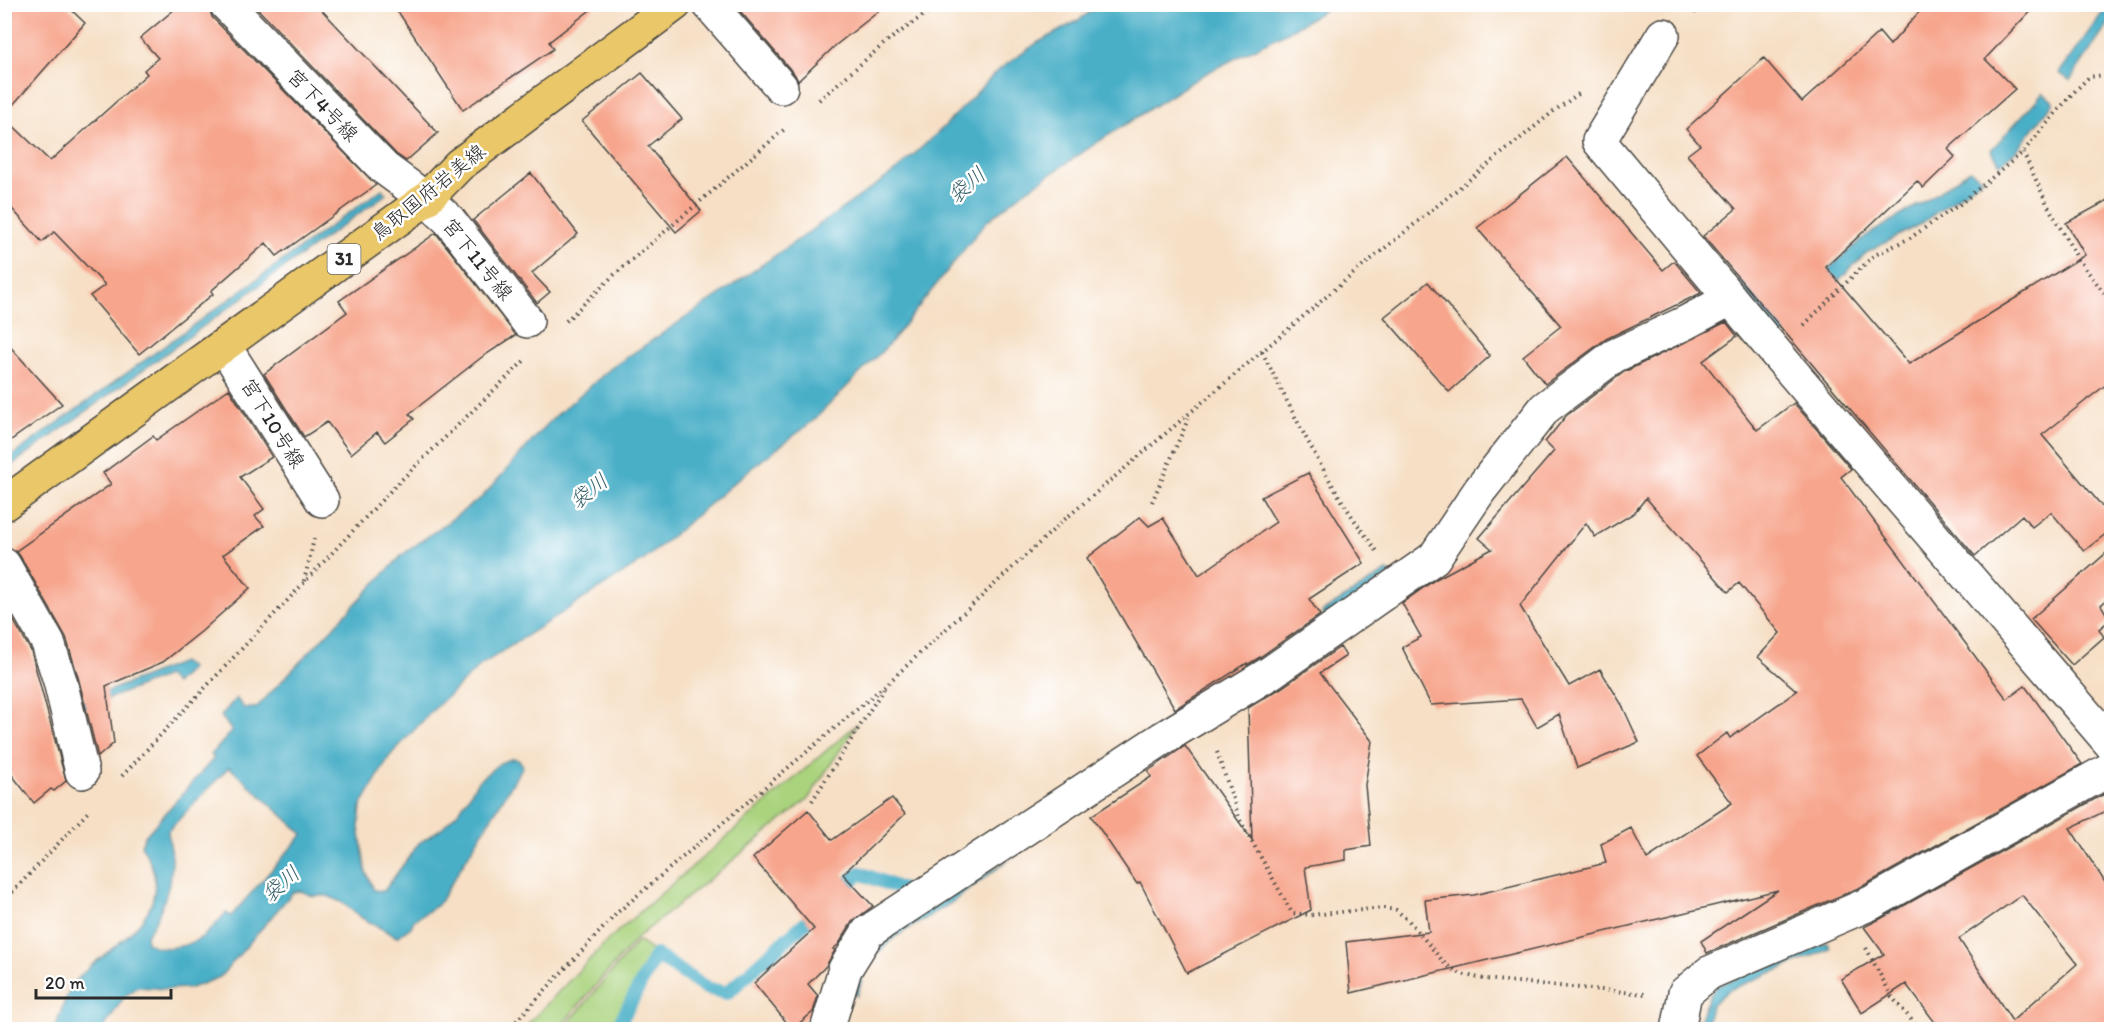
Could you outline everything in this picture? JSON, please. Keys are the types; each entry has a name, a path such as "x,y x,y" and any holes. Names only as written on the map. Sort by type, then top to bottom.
{"main road":[{"name":"鳥取国府岩美線","path":"4,504 426,199 459,165 675,4"}],"street":[{"name":"宮下4号線","path":"226,4 384,168 426,199"},
{"path":"709,4 781,87"},
{"path":"1663,35 1599,141 1730,299 2112,745"},
{"name":"宮下11号線","path":"426,199 449,220 543,324"},
{"path":"827,1029 845,969 868,932 1153,744 1270,673 1434,558 1480,489 1545,408 1614,356 1730,299"},
{"name":"宮下10号線","path":"224,346 322,500"},
{"path":"4,564 48,643 60,681 82,772"},
{"path":"1678,1029 1685,993 1709,973 1871,903 2112,768"}],"path":[{"path":"813,105 885,43 939,4"},
{"path":"1776,353 1873,256 1910,238 1960,204 2023,152 2089,77 2112,74"},
{"path":"508,1029 618,912 889,682 1065,520 1353,274 1554,111 1581,92"},
{"path":"543,324 614,274 786,128"},
{"path":"2023,152 2049,208 2078,259 2112,303"},
{"path":"1262,352 1339,495 1361,531 1401,581"},
{"path":"121,777 397,484 525,360"},
{"path":"1152,502 1191,413"},
{"path":"812,801 889,682"},
{"path":"1203,714 1240,820 1292,913 1311,915 1383,908 1396,910 1409,921 1446,965 1461,974 1484,979 1685,997"},
{"path":"4,901 90,811"},
{"path":"1846,913 1892,997 1920,1029"}],"green space":[{"path":"857,724 808,799 637,938 558,1029 523,1029 610,938"},
{"path":"638,941 654,952 610,1029 563,1029"}],"water":[{"name":"袋川","path":"1100,5 1333,5 1289,31 1201,76 1024,192 986,222 889,344 813,421 749,470 644,560 481,665 431,712 389,757 361,806 359,827 366,872 374,890 384,891 419,843 442,828 460,810 478,781 500,763 514,758 523,766 438,905 414,920 411,927 397,937 328,896 313,896 301,891 293,892 220,977 191,988 138,987 124,997 103,1029 55,1029 64,1001 72,986 83,973 139,924 148,910 154,894 154,875 141,845 145,836 214,758 211,755 232,731 221,716 236,698 244,708 256,708 402,555 482,497 551,420 611,368 897,170 945,126 997,71 1037,43 1077,21","holes":["229,767 303,834 231,916 226,913 202,937 190,943 167,948 147,942 146,935 160,911 171,873 172,860 168,831"]},
{"path":"2106,5 2111,5 2110,22 2070,80 2059,73"},
{"path":"2043,93 2054,102 2017,150 2000,164 1991,150"},
{"path":"1970,170 1982,179 1922,223 1866,253 1780,339 1735,287 1745,276 1777,314 1866,236 1930,198"},
{"path":"382,189 386,194 5,470 5,461"},
{"path":"1387,571 1391,574 1326,619 1322,612"},
{"path":"182,662 191,668 175,684 167,676 81,709 78,703"},
{"path":"1014,856 951,903 895,937 881,950 864,974 857,996 851,992 874,948 893,930"},
{"path":"1976,864 1982,869 1880,926 1876,917"},
{"path":"1828,942 1830,949 1729,990 1711,1005 1706,1029 1698,1030 1704,1006 1716,986"}],"building":[{"path":"4,4 65,4 85,23 4,115"},
{"path":"181,4 208,4 212,17 376,185 277,256 266,243 211,291 213,294 139,354 90,296 105,285 54,232 42,242 4,200 4,117 50,161 147,74 144,70 158,58 140,38"},
{"path":"253,4 316,4 438,133 406,161 396,154"},
{"path":"393,4 598,4 549,42 553,49 463,110"},
{"path":"734,4 888,4 836,45 798,81"},
{"path":"1926,4 2037,4 1985,59 2015,89 1948,149 1955,157 1923,188 1917,181 1826,267 1909,364 2085,255 2066,223 2112,198 2112,380 2042,435 2112,518 2112,529 2084,551 2051,512 2032,527 2022,515 1975,556 1703,236 1736,209 1687,155 1700,145 1686,129 1764,58 1802,102 1879,32 1890,45"},
{"path":"642,73 682,119 648,146 701,211 676,232 582,121"},
{"path":"1567,157 1663,270 1674,261 1701,293 1606,339 1545,384 1523,356 1561,326 1477,228"},
{"path":"531,173 578,234 532,273 550,292 537,303 473,220"},
{"path":"436,233 516,335 482,357 409,414 414,419 385,442 377,432 351,454 327,422 304,437 264,374 347,312 339,301"},
{"path":"1428,282 1490,356 1449,392 1384,317"},
{"path":"1726,322 1737,336 1703,361 1757,430 1794,403 1851,469 1841,477 2007,699 2025,686 2082,764 1863,886 1707,953 1701,941 1778,890 1351,993 1346,942 1429,932 1425,900 1474,895 1606,863 1601,844 1631,828 1647,859 1732,803 1697,756 1727,733 1730,738 1797,691 1758,657 1780,633 1739,583 1728,592 1646,498 1634,513 1595,537 1586,523 1520,606 1569,686 1600,669 1622,705 1639,742 1577,768 1559,714 1537,727 1521,699 1431,705 1402,647 1421,637 1402,603 1436,579 1492,549 1479,538 1554,451 1545,442 1566,416 1624,372"},
{"path":"4,340 62,404 4,445"},
{"path":"229,389 272,457 240,477 264,509 255,516 264,526 223,555 250,588 163,662 106,686 114,743 98,757 66,637 16,551 111,484 103,473 153,436 156,440"},
{"path":"1308,473 1364,563 1309,599 1320,615 1260,657 1175,709 1087,558 1140,517 1149,526 1163,518 1199,575 1276,522 1261,497"},
{"path":"2112,548 2112,595 2101,605 2110,620 2099,629 2104,637 2072,665 2031,619"},
{"path":"4,604 31,651 66,781 54,791 51,789 34,803 4,765"},
{"path":"1340,647 1346,656 1320,673 1372,741 1365,785 1371,846 1346,850 1346,860 1305,867 1311,910 1187,973 1140,882 1137,884 1091,816 1151,777 1148,771 1185,746 1252,840 1248,708"},
{"path":"2104,794 2112,808 2070,828 2112,893 2112,1029 1940,1029 1906,984 1862,1013 1841,979 1884,954 1864,927","holes":["2022,895 2077,964 2012,1021 1959,939"]},
{"path":"892,798 905,814 843,874 873,906 852,922 839,944 833,949 835,950 826,966 808,984 818,996 813,1012 792,1029 754,983 814,929 753,858 808,810 832,840"}],"waterway":[{"path":"838,893 860,873 906,891"},
{"path":"616,1030 656,955 706,988 727,993 819,910"}]}
